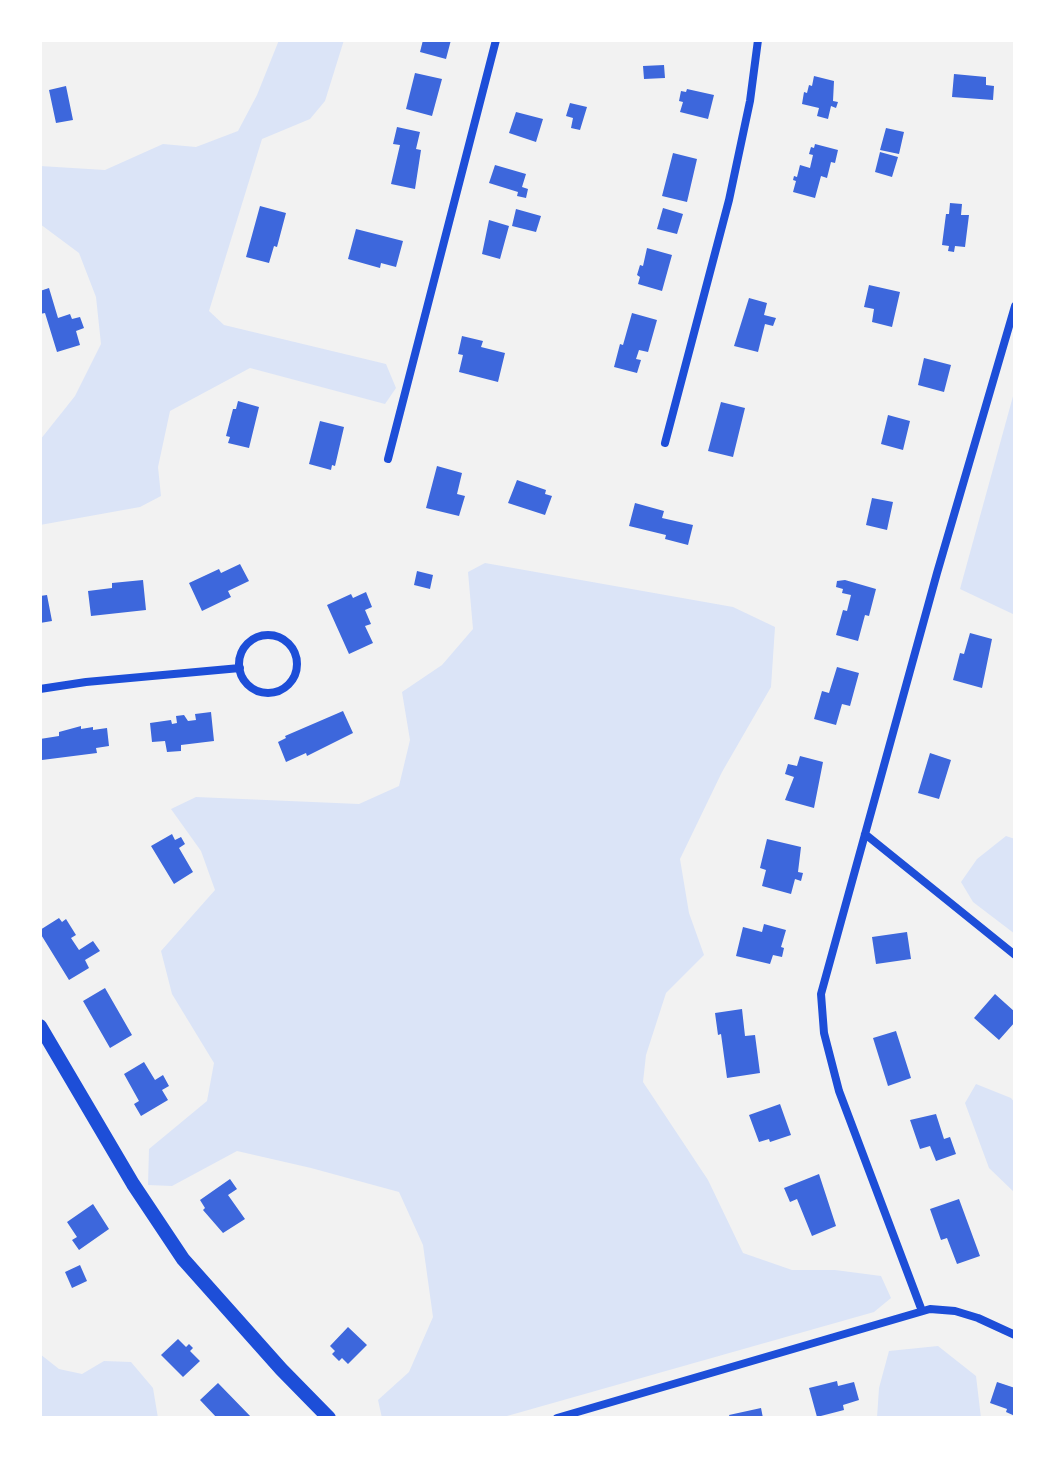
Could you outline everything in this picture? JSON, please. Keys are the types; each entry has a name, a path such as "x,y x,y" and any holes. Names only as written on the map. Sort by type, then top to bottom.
{"street":[{"path":"388,459 496,40"},
{"path":"665,443 729,200 750,101 758,40"},
{"path":"922,1311 839,1091 821,1021 821,994 937,573 1015,306"},
{"path":"263,635 282,638 291,646 296,658 296,670 291,681 282,689 270,692 258,691 248,684 240,668 241,655 247,644 263,635"},
{"path":"40,689 240,668"},
{"path":"865,834 1015,955"},
{"path":"40,1026 133,1184 183,1259 329,1418"},
{"path":"557,1418 922,1311 955,1311 1015,1335"}],"shaded area":[{"path":"279,40 344,40 325,101 310,119 262,139 209,311 224,325 386,364 396,388 385,404 250,368 170,411 158,467 161,496 140,507 40,525 40,440 75,396 101,344 96,297 79,253 40,224 40,166 105,170 163,144 196,147 238,131 257,95"},
{"path":"1015,389 1015,615 960,589"},
{"path":"485,563 733,607 775,627 771,687 722,772 680,859 689,913 704,955 666,993 646,1055 643,1082 708,1180 743,1253 792,1270 835,1270 881,1276 891,1298 874,1312 500,1418 382,1418 378,1400 409,1372 433,1317 423,1245 399,1192 237,1151 172,1186 148,1185 149,1149 207,1101 214,1063 172,994 161,951 215,890 201,851 171,809 196,797 359,804 399,786 410,740 402,692 442,665 473,629 468,572"},
{"path":"1006,836 1015,839 1015,934 973,902 961,882 977,859"},
{"path":"976,1084 1011,1098 1015,1103 1015,1193 989,1168 965,1103"},
{"path":"938,1346 976,1376 981,1418 877,1418 879,1388 889,1351"},
{"path":"40,1354 59,1369 82,1374 104,1361 131,1362 153,1388 158,1418 40,1418"}],"building":[{"path":"423,40 451,40 446,59 420,52"},
{"path":"664,65 665,78 644,79 643,66"},
{"path":"415,73 442,79 432,116 406,109"},
{"path":"954,74 986,77 986,85 994,86 993,100 952,97"},
{"path":"814,76 834,81 833,101 838,102 836,108 831,106 828,119 817,116 819,108 802,104 804,92 807,93 809,85 812,86"},
{"path":"66,86 73,120 56,123 49,90"},
{"path":"687,89 714,95 708,119 680,112 683,102 679,101 681,91 686,92"},
{"path":"570,103 587,107 580,130 571,128 573,118 566,116"},
{"path":"516,112 543,119 536,142 509,133"},
{"path":"397,127 420,132 416,149 421,150 415,189 391,184 400,145 393,144"},
{"path":"886,128 904,132 899,154 880,150"},
{"path":"815,144 838,150 827,178 821,176 815,198 793,192 796,181 793,180 800,165 810,168 813,155 809,154"},
{"path":"880,152 898,157 892,177 875,172"},
{"path":"673,153 697,159 687,202 662,196"},
{"path":"495,165 526,174 522,187 528,189 526,198 517,196 518,192 489,183"},
{"path":"950,203 962,204 961,215 969,215 965,247 955,246 954,252 948,251 949,246 942,245"},
{"path":"260,206 286,213 277,247 274,246 269,263 246,257"},
{"path":"663,208 683,214 677,234 657,229"},
{"path":"516,209 541,216 536,232 512,226"},
{"path":"489,220 509,226 500,259 482,254"},
{"path":"356,229 403,241 396,267 381,263 380,268 348,259"},
{"path":"647,248 672,255 662,291 638,284 640,277 637,275 640,265 643,266"},
{"path":"869,285 900,292 892,327 872,322 874,309 864,307"},
{"path":"49,288 58,318 70,314 72,319 80,317 84,328 76,331 80,345 57,352 45,313 40,314 40,291"},
{"path":"749,298 767,303 764,315 776,318 773,326 765,324 758,352 734,346"},
{"path":"632,313 657,320 648,352 639,350 636,359 641,360 637,373 614,367"},
{"path":"462,336 483,341 481,347 505,353 498,382 459,372 463,355 458,354"},
{"path":"924,358 951,365 944,392 918,385"},
{"path":"238,401 259,407 249,448 228,443 230,437 226,436"},
{"path":"721,402 745,408 733,457 708,451"},
{"path":"888,415 910,421 903,450 881,444"},
{"path":"320,421 344,427 335,466 332,465 331,470 309,464"},
{"path":"437,466 462,473 457,494 465,496 459,516 426,508"},
{"path":"517,480 546,490 545,494 552,496 545,515 508,503"},
{"path":"872,498 893,502 887,530 866,525"},
{"path":"635,503 664,511 662,518 693,525 688,545 665,539 666,535 629,526"},
{"path":"240,564 249,581 228,591 231,597 202,611 189,583 219,569 221,573"},
{"path":"417,571 433,575 430,589 414,585"},
{"path":"143,580 146,610 91,616 88,591 112,588 112,583"},
{"path":"845,580 876,589 858,641 836,635 851,595 842,593 843,589 836,587 837,581"},
{"path":"366,592 372,607 365,610 371,624 365,626 373,643 349,654 327,605 351,594 353,598"},
{"path":"47,595 52,621 40,623 40,596"},
{"path":"970,633 992,639 982,688 953,680 960,653 964,654"},
{"path":"837,667 859,673 850,706 842,704 836,725 814,719 822,691 829,693"},
{"path":"343,711 353,733 307,756 306,753 286,762 278,742 285,736"},
{"path":"211,712 214,741 181,745 181,751 167,752 165,741 152,742 150,723 171,720 172,724 177,723 176,716 184,715 188,721 196,720 195,714"},
{"path":"81,726 81,729 93,727 93,730 107,728 109,746 96,748 97,753 42,760 40,739 59,736 59,732"},
{"path":"930,753 951,760 939,799 918,793"},
{"path":"800,756 823,762 814,808 785,800 794,777 785,774 788,764 797,766"},
{"path":"172,834 175,840 181,837 185,844 179,848 193,872 174,884 151,846"},
{"path":"767,839 801,847 798,872 803,873 801,881 795,879 791,894 762,886 766,870 760,868"},
{"path":"59,918 62,922 66,919 76,935 71,938 79,950 93,941 100,951 85,960 89,968 69,980 40,933"},
{"path":"764,924 786,930 781,947 784,948 782,957 773,955 770,964 736,956 743,927 762,932"},
{"path":"907,932 911,959 876,964 872,937"},
{"path":"105,988 132,1035 110,1048 83,1001"},
{"path":"995,994 1015,1012 1015,1022 999,1040 974,1018"},
{"path":"742,1009 745,1036 755,1035 760,1073 727,1078 715,1013"},
{"path":"896,1031 911,1078 888,1086 873,1038"},
{"path":"144,1062 155,1080 163,1075 169,1086 162,1090 168,1100 141,1116 134,1104 139,1101 124,1074"},
{"path":"780,1104 791,1135 759,1142 749,1115"},
{"path":"936,1114 944,1139 950,1137 956,1154 936,1161 930,1146 920,1149 910,1120"},
{"path":"819,1174 836,1226 812,1236 797,1199 790,1202 784,1188"},
{"path":"230,1179 237,1189 228,1195 245,1219 223,1233 203,1210 205,1208 200,1200"},
{"path":"959,1199 980,1256 957,1264 947,1238 941,1240 930,1209"},
{"path":"93,1204 109,1229 79,1250 72,1240 77,1237 67,1222"},
{"path":"80,1265 87,1281 72,1288 65,1272"},
{"path":"348,1327 367,1345 348,1364 332,1354 335,1351 330,1346"},
{"path":"178,1339 186,1347 189,1344 193,1348 190,1351 200,1361 183,1377 161,1355"},
{"path":"837,1381 838,1386 854,1382 859,1400 843,1405 844,1410 817,1417 809,1388"},
{"path":"997,1382 1015,1388 1015,1416 1006,1412 1007,1409 990,1403"},
{"path":"218,1383 252,1418 217,1418 200,1400"},
{"path":"761,1408 763,1418 730,1418 729,1415"}]}
